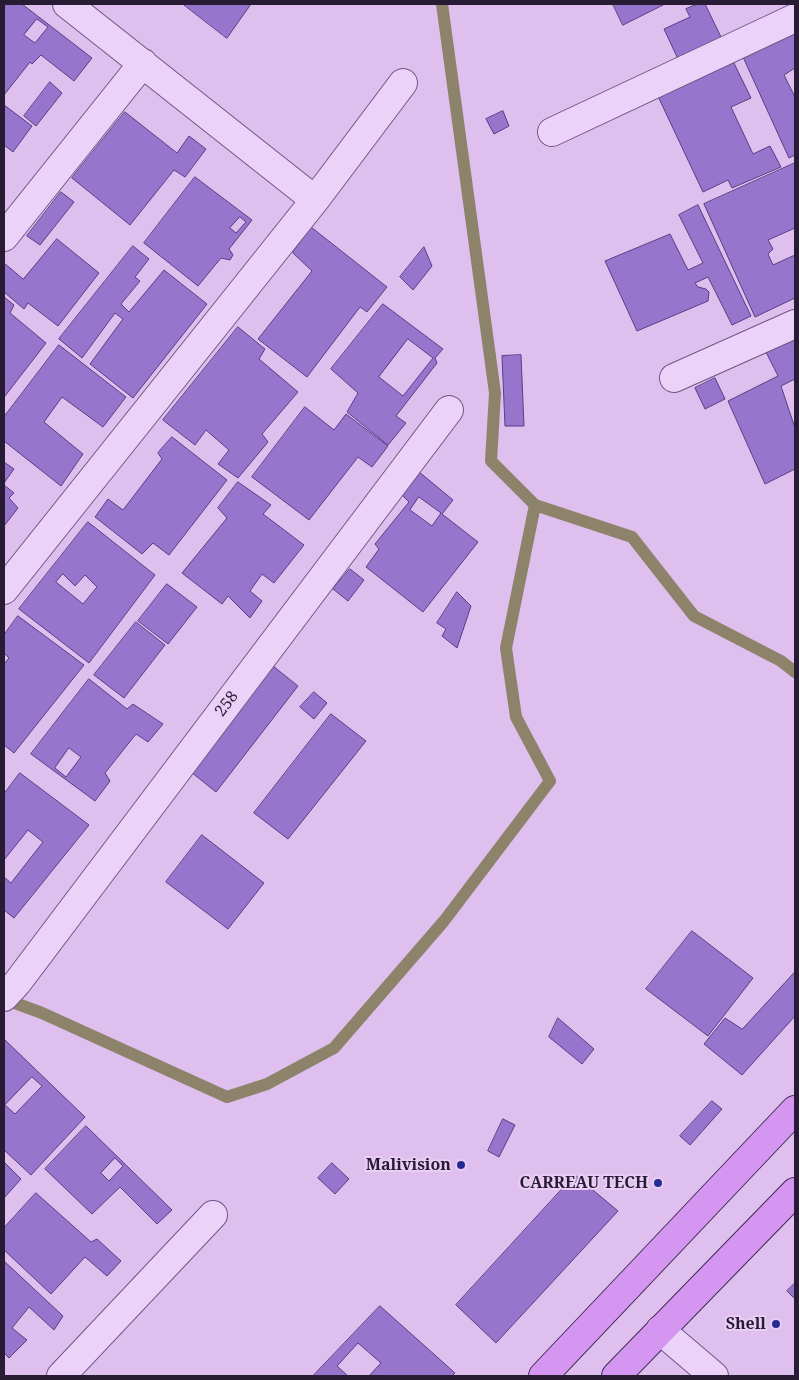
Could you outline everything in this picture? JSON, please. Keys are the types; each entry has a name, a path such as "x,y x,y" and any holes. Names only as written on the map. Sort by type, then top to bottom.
{"main road":[{"path":"543,1376 795,1110"},
{"path":"616,1376 795,1192"}],"street":[{"path":"67,4 315,200"},
{"path":"552,132 795,18"},
{"path":"4,238 142,63"},
{"path":"4,590 315,200 403,83"},
{"path":"674,378 795,324"},
{"name":"258","path":"4,997 17,983 449,410"},
{"path":"61,1376 213,1215"},
{"path":"660,1330 714,1376"}],"building":[{"path":"4,4 22,4 92,58 74,81 41,55 32,64 30,62 4,95","holes":["37,19 48,27 35,43 24,35"]},
{"path":"183,4 251,4 227,38"},
{"path":"613,4 665,4 623,25"},
{"path":"698,4 705,4 721,37 678,59 664,29 690,17 686,9"},
{"path":"795,34 795,68 784,75 795,97 795,155 789,158 743,57"},
{"path":"731,57 751,98 731,107 753,154 770,146 781,167 732,188 728,180 703,192 655,90"},
{"path":"50,82 62,93 36,126 24,116"},
{"path":"4,105 32,126 13,152 4,145"},
{"path":"503,111 509,126 494,134 486,119"},
{"path":"125,112 177,153 189,136 206,149 185,177 174,170 130,225 72,178"},
{"path":"795,163 795,228 768,240 773,249 768,254 773,265 795,255 795,298 755,317 704,204"},
{"path":"195,177 252,220 229,249 233,255 230,260 221,258 198,286 144,243","holes":["240,217 246,222 236,233 230,228"]},
{"path":"61,192 74,202 40,245 27,236"},
{"path":"698,205 751,316 732,325 708,277 695,283 698,287 709,292 708,301 637,331 605,261 670,234 688,270 703,263 679,215"},
{"path":"311,227 387,287 367,312 360,307 307,377 258,339 312,271 293,253"},
{"path":"57,239 99,273 58,326 28,303 24,309 4,292 4,263 23,279"},
{"path":"133,246 149,259 135,277 140,281 121,304 129,312 164,270 207,304 133,398 90,364 123,319 115,313 82,358 59,339"},
{"path":"424,247 432,266 413,290 400,277"},
{"path":"4,297 14,305 10,313 46,343 5,396 4,395"},
{"path":"383,304 443,349 435,358 437,363 396,416 406,423 388,445 347,412 358,393 331,369","holes":["408,339 433,358 403,396 379,377"]},
{"path":"238,327 265,349 259,359 298,392 262,434 268,442 238,478 218,464 229,450 206,430 195,445 163,420"},
{"path":"795,332 795,379 781,386 795,428 795,469 765,484 728,401 778,376 764,348"},
{"path":"59,345 126,397 103,427 62,397 44,422 83,454 61,486 4,441 4,417"},
{"path":"521,355 524,426 505,426 502,356"},
{"path":"715,378 725,399 705,409 695,388"},
{"path":"305,407 334,430 346,414 388,446 372,467 358,457 309,520 252,477"},
{"path":"172,437 227,480 169,555 153,543 142,554 95,517 108,499 123,510 162,459 158,453"},
{"path":"4,462 14,469 4,483"},
{"path":"418,471 453,500 442,514 478,542 423,612 366,567 379,549 375,544 409,502 398,491","holes":["419,497 441,513 432,526 410,510"]},
{"path":"238,482 271,505 263,514 304,545 274,583 262,574 250,591 262,601 250,618 228,596 222,604 182,573 227,518 218,508"},
{"path":"4,485 14,493 9,498 18,508 4,526"},
{"path":"88,522 155,575 89,663 19,609","holes":["63,574 75,586 85,575 97,587 83,604 56,582"]},
{"path":"350,569 364,580 348,601 333,589"},
{"path":"167,584 197,607 168,644 138,621"},
{"path":"457,592 471,606 457,648 442,636 446,629 437,623"},
{"path":"18,616 84,665 14,753 4,745 4,664 9,658 4,653 4,635"},
{"path":"136,622 165,645 124,698 94,675"},
{"path":"273,666 298,686 216,792 191,772"},
{"path":"89,679 127,709 133,704 163,724 148,742 136,734 105,773 110,781 95,801 31,754","holes":["69,748 81,757 66,777 55,768"]},
{"path":"314,692 327,703 314,719 300,707"},
{"path":"331,714 366,741 288,839 254,813"},
{"path":"20,773 89,825 14,918 4,910 4,877 11,883 43,842 28,830 4,860 4,794"},
{"path":"202,835 264,883 228,929 166,882"},
{"path":"692,931 753,978 708,1036 646,989"},
{"path":"795,972 795,1016 742,1075 704,1044 725,1018 742,1029"},
{"path":"558,1018 594,1049 582,1064 549,1037"},
{"path":"4,1039 85,1117 31,1175 4,1150","holes":["32,1077 42,1086 15,1114 5,1105"]},
{"path":"712,1101 722,1109 690,1145 680,1136"},
{"path":"503,1119 515,1125 499,1157 488,1151"},
{"path":"86,1126 172,1210 157,1224 120,1187 92,1214 45,1169","holes":["115,1158 123,1166 109,1181 101,1173"]},
{"path":"4,1162 21,1179 4,1198"},
{"path":"332,1163 349,1179 335,1194 318,1178"},
{"path":"575,1175 618,1211 496,1343 456,1305"},
{"path":"36,1193 91,1242 97,1239 121,1261 107,1276 85,1257 51,1294 4,1250 4,1228"},
{"path":"4,1261 63,1316 54,1330 29,1307 12,1328 27,1340 9,1358 4,1353"},
{"path":"795,1283 795,1299 787,1291"},
{"path":"380,1306 455,1373 452,1376 369,1376 381,1363 358,1343 337,1366 348,1376 313,1376"}],"waterway":[{"path":"442,4 495,393 491,461 535,505 632,537 694,616 781,661 795,672"},
{"path":"4,999 42,1013 227,1097 267,1084 334,1048 444,921 550,781 516,717 506,648 535,505"}],"place":[{"name":"Malivision","path":"461,1165"},
{"name":"CARREAU TECH","path":"658,1183"},
{"name":"Shell","path":"776,1324"}]}
